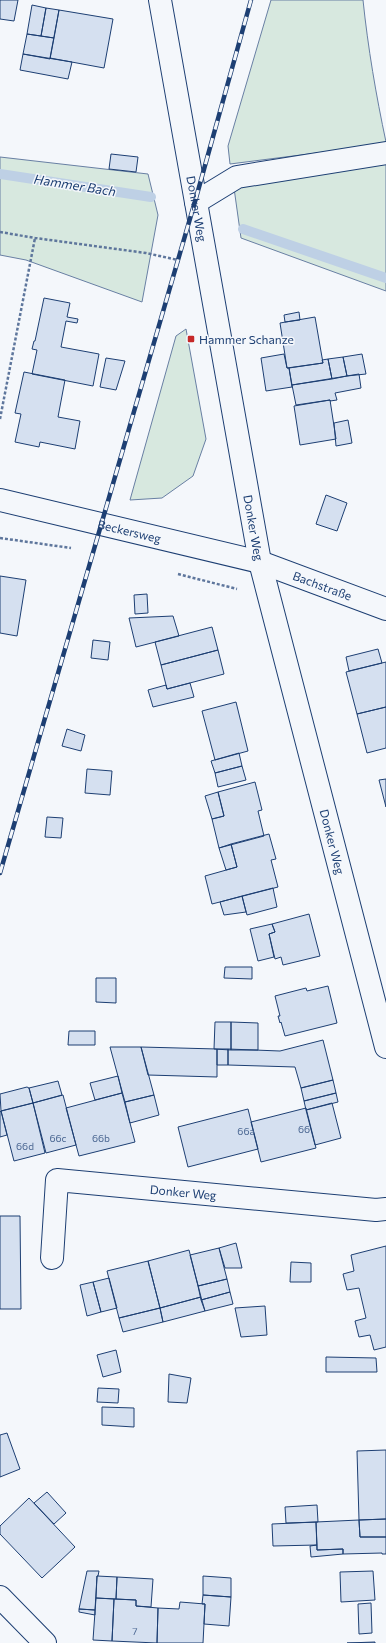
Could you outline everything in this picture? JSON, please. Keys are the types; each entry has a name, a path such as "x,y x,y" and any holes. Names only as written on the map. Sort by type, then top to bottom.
{"street":[{"name":"Donker Weg","path":"160,0 260,562 386,1047"},
{"path":"196,202 237,177 386,153"},
{"name":"Beckersweg","path":"0,500 260,562"},
{"name":"Bachstraße","path":"260,562 386,609"},
{"name":"Donker Weg","path":"52,1258 57,1180 376,1210 386,1209"},
{"path":"0,1597 45,1643"}],"path":[{"path":"0,232 146,253 177,260 206,262"},
{"path":"0,419 35,238"},
{"path":"0,538 77,549"},
{"path":"177,573 269,598"}],"shaded area":[{"path":"271,0 363,0 367,36 386,142 348,149 230,164 228,146"},
{"path":"0,157 148,174 158,215 142,302 26,260 0,255"},
{"path":"386,164 386,291 241,238 234,188"},
{"path":"186,329 206,439 193,476 162,498 130,500 176,336"}],"building":[{"path":"0,0 18,0 14,21 0,19"},
{"path":"32,5 46,8 41,36 27,34"},
{"path":"46,8 59,10 54,38 41,36"},
{"path":"59,10 113,19 104,68 50,58"},
{"path":"27,34 54,38 50,59 23,54"},
{"path":"23,54 72,62 68,79 20,70"},
{"path":"111,154 138,157 136,172 109,169"},
{"path":"44,298 70,303 67,317 78,319 77,323 66,321 61,347 99,354 93,386 32,374 37,350 32,349"},
{"path":"299,312 300,320 285,322 284,315"},
{"path":"315,317 323,363 287,368 280,323"},
{"path":"284,354 287,368 289,368 292,387 266,391 261,358"},
{"path":"362,354 366,374 347,376 343,357"},
{"path":"343,357 347,376 332,379 328,359"},
{"path":"106,358 125,361 116,390 100,387"},
{"path":"328,359 332,379 292,385 289,368 323,363 322,360"},
{"path":"24,372 65,380 58,417 80,421 75,449 40,442 39,447 15,442 21,414 15,413"},
{"path":"359,374 361,388 335,393 337,400 296,405 292,385"},
{"path":"330,400 336,439 300,445 294,406"},
{"path":"348,420 352,443 336,446 334,423"},
{"path":"326,495 347,503 337,531 316,524"},
{"path":"0,576 26,580 17,636 0,633"},
{"path":"147,594 148,613 135,614 134,595"},
{"path":"173,616 179,636 136,647 129,618"},
{"path":"212,627 218,650 161,665 155,642"},
{"path":"93,640 110,642 108,660 91,658"},
{"path":"378,649 382,663 349,671 346,657"},
{"path":"218,650 224,674 167,689 161,665"},
{"path":"386,662 386,707 357,714 346,672"},
{"path":"190,683 194,697 153,707 148,690 166,685 167,689"},
{"path":"236,702 248,751 215,760 202,711"},
{"path":"386,707 386,748 367,753 357,714"},
{"path":"67,729 85,735 81,751 62,746"},
{"path":"239,753 242,766 215,773 211,761"},
{"path":"242,766 246,780 218,787 215,773"},
{"path":"87,769 112,771 110,795 85,793"},
{"path":"386,779 386,807 379,780"},
{"path":"255,782 262,810 258,811 264,836 219,848 212,819 224,816 218,792"},
{"path":"218,792 224,816 212,819 205,796"},
{"path":"47,817 63,818 61,838 45,837"},
{"path":"269,834 276,859 271,860 278,887 212,904 205,876 237,867 231,844"},
{"path":"231,844 237,867 226,870 219,848"},
{"path":"273,888 277,907 247,915 242,896"},
{"path":"242,896 246,912 224,915 220,902"},
{"path":"309,914 320,956 283,965 281,957 275,959 269,934 275,932 272,924"},
{"path":"272,924 275,932 269,934 274,957 258,961 250,929"},
{"path":"225,967 252,967 252,979 224,978"},
{"path":"96,978 116,978 116,1003 96,1002"},
{"path":"328,986 337,1023 285,1036 278,1016 280,1016 275,996 306,988 307,991"},
{"path":"215,1022 231,1022 231,1050 214,1049"},
{"path":"231,1022 258,1023 258,1050 231,1050"},
{"path":"69,1031 95,1031 95,1045 68,1045"},
{"path":"323,1040 333,1080 301,1088 295,1067 228,1065 228,1049 280,1051"},
{"path":"110,1047 141,1047 154,1095 125,1102"},
{"path":"141,1047 217,1049 217,1077 148,1075"},
{"path":"217,1049 228,1049 228,1065 217,1065"},
{"path":"118,1076 122,1093 95,1100 90,1083"},
{"path":"333,1080 336,1093 304,1101 301,1088"},
{"path":"58,1081 62,1095 33,1103 29,1088"},
{"path":"27,1087 29,1088 33,1103 1,1111 0,1094"},
{"path":"122,1093 135,1142 79,1156 66,1108"},
{"path":"336,1093 338,1102 306,1110 304,1101"},
{"path":"63,1095 76,1145 46,1153 33,1103"},
{"path":"154,1095 159,1115 130,1123 125,1102"},
{"path":"33,1103 45,1153 14,1161 1,1111"},
{"path":"332,1103 341,1138 315,1145 306,1110"},
{"path":"306,1108 316,1148 261,1162 251,1122"},
{"path":"248,1109 258,1149 188,1167 178,1127"},
{"path":"1,1111 7,1135 0,1137 0,1112"},
{"path":"0,1216 20,1216 21,1309 0,1309"},
{"path":"236,1243 242,1268 225,1268 219,1248"},
{"path":"386,1246 386,1347 374,1350 370,1335 359,1337 355,1321 366,1318 359,1288 347,1290 343,1274 354,1271 351,1255"},
{"path":"219,1248 227,1279 198,1286 190,1255"},
{"path":"189,1250 201,1297 160,1308 148,1261"},
{"path":"148,1261 160,1308 119,1318 107,1271"},
{"path":"291,1262 311,1263 311,1282 290,1282"},
{"path":"109,1278 117,1308 101,1312 93,1282"},
{"path":"227,1279 230,1292 201,1300 198,1286"},
{"path":"93,1282 101,1312 87,1316 80,1285"},
{"path":"230,1292 233,1304 205,1311 201,1300"},
{"path":"201,1297 205,1311 163,1322 160,1308"},
{"path":"265,1306 267,1335 241,1337 235,1308"},
{"path":"160,1308 163,1322 123,1332 119,1318"},
{"path":"116,1350 121,1372 103,1377 97,1355"},
{"path":"326,1357 376,1358 377,1372 326,1372"},
{"path":"169,1374 191,1378 187,1403 168,1402"},
{"path":"98,1388 119,1389 118,1403 97,1402"},
{"path":"102,1407 134,1408 134,1427 102,1425"},
{"path":"7,1433 20,1469 0,1477 0,1435"},
{"path":"386,1450 386,1519 359,1520 357,1451"},
{"path":"47,1492 66,1513 54,1524 34,1503"},
{"path":"29,1498 75,1547 42,1578 0,1534 0,1526"},
{"path":"317,1505 318,1522 286,1523 285,1507"},
{"path":"386,1519 386,1537 360,1537 359,1520"},
{"path":"359,1520 360,1537 386,1537 386,1554 343,1554 343,1549 317,1550 316,1522"},
{"path":"316,1522 317,1545 273,1546 272,1524"},
{"path":"317,1545 317,1550 343,1549 343,1554 311,1557 310,1546"},
{"path":"87,1571 99,1571 97,1576 95,1610 79,1609"},
{"path":"373,1571 375,1600 341,1602 340,1572"},
{"path":"97,1576 117,1577 116,1599 96,1598"},
{"path":"203,1576 231,1578 231,1597 203,1595"},
{"path":"117,1577 153,1579 151,1607 136,1606 136,1600 116,1599"},
{"path":"203,1595 231,1597 229,1626 204,1624 205,1604 202,1604"},
{"path":"96,1598 114,1599 112,1641 93,1640"},
{"path":"114,1599 136,1600 136,1606 158,1608 157,1643 112,1641"},
{"path":"180,1602 205,1604 203,1643 157,1643 158,1608 179,1609"},
{"path":"371,1603 372,1633 359,1634 358,1604"},
{"path":"79,1609 95,1610 95,1615 79,1612"},
{"path":"375,1642 375,1643 347,1643"}],"waterway":[{"name":"Hammer Bach","path":"0,174 151,197"},
{"name":"Hammer Bach","path":"243,229 386,278"}],"railway":[{"path":"0,873 196,198 251,0"}],"place":[{"name":"Hammer Schanze","path":"191,339"}]}
